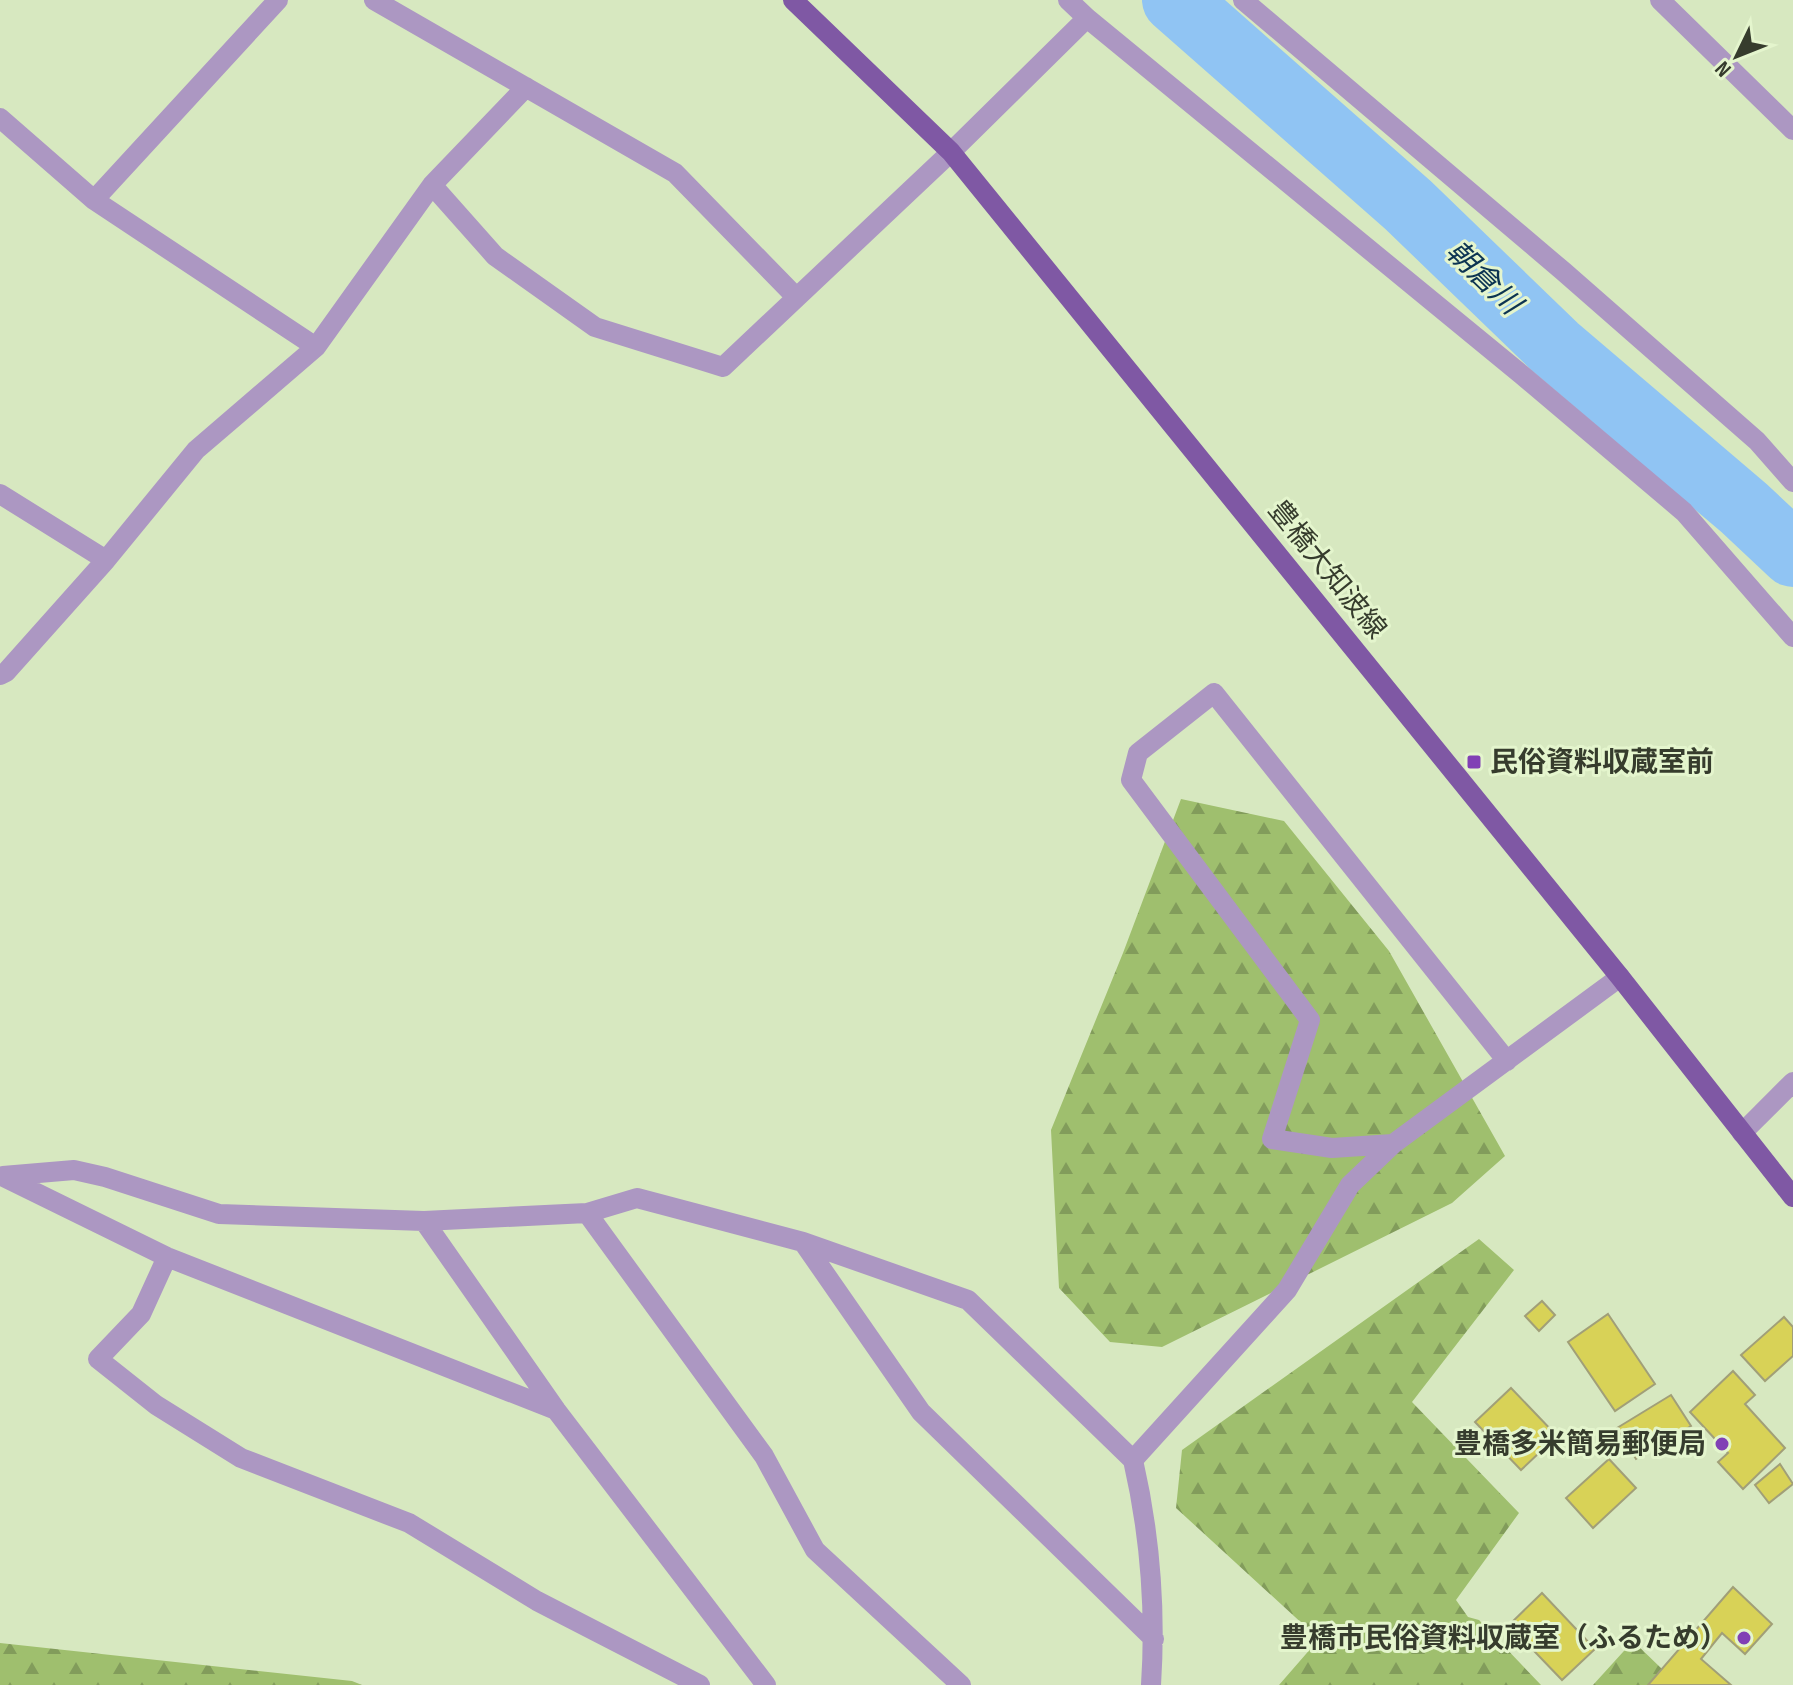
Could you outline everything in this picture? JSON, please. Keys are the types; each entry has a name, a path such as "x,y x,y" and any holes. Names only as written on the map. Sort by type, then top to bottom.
{"main road":[{"name":"豊橋大知波線","path":"793,0 951,152 1620,977 1793,1197"}],"street":[{"path":"94,200 278,0"},
{"path":"374,0 675,173 796,297"},
{"path":"1068,0 1684,512 1793,637"},
{"path":"1243,0 1586,291 1757,441 1793,482"},
{"path":"1660,0 1793,130"},
{"path":"432,185 495,256 595,327 723,367 951,152 1087,18"},
{"path":"0,675 106,560 196,450 316,347 432,185 526,87"},
{"path":"0,118 94,200 316,347"},
{"path":"0,494 106,560"},
{"path":"1393,1144 1332,1148 1272,1139 1310,1020 1131,780 1138,753 1214,693 1507,1061"},
{"path":"1133,1460 1287,1290 1350,1185 1393,1144 1620,977"},
{"path":"1742,1133 1793,1082"},
{"path":"1,1176 74,1170 219,1214 424,1221 587,1213 637,1198 803,1242 968,1300 1133,1460 1146,1517 1154,1639 1151,1685"},
{"path":"1,1176 167,1257 556,1410"},
{"path":"587,1213 764,1456 815,1550 961,1685"},
{"path":"424,1221 556,1410 766,1685"},
{"path":"803,1242 921,1412 1154,1639"},
{"path":"167,1257 141,1314 98,1359 156,1405 241,1458 409,1523 537,1601 700,1685"}],"green space":[{"path":"1181,799 1284,821 1389,951 1505,1156 1452,1203 1162,1347 1110,1342 1059,1288 1051,1130"},
{"path":"1479,1239 1514,1270 1412,1402 1519,1513 1456,1600 1468,1617 1479,1620 1541,1685 1279,1685 1319,1639 1176,1508 1182,1450"},
{"path":"1633,1641 1662,1669 1648,1685 1593,1685"},
{"path":"0,1643 352,1681 362,1685 0,1685"}],"building":[{"path":"1542,1301 1555,1315 1539,1331 1525,1316"},
{"path":"1608,1314 1655,1384 1615,1411 1568,1342"},
{"path":"1784,1317 1793,1327 1793,1356 1765,1381 1741,1355"},
{"path":"1733,1371 1755,1395 1745,1404 1785,1448 1743,1489 1718,1462 1728,1453 1690,1412"},
{"path":"1511,1388 1557,1436 1521,1470 1475,1422"},
{"path":"1671,1395 1691,1426 1636,1459 1617,1428"},
{"path":"1609,1459 1636,1488 1593,1528 1566,1498"},
{"path":"1780,1464 1793,1484 1769,1503 1755,1485"},
{"name":"豊橋市民俗資料収蔵室（ふるため）","path":"1733,1587 1772,1624 1745,1654 1722,1633 1701,1659 1731,1685 1648,1685"},
{"path":"1542,1593 1595,1649 1562,1680 1509,1625"}],"waterway":[{"name":"朝倉川","path":"1175,0 1408,205 1555,347 1744,508 1793,554"}],"place":[{"name":"民俗資料収蔵室前","path":"1474,762"},
{"name":"豊橋多米簡易郵便局","path":"1722,1444"},
{"name":"豊橋市民俗資料収蔵室（ふるため）","path":"1744,1638"}]}
